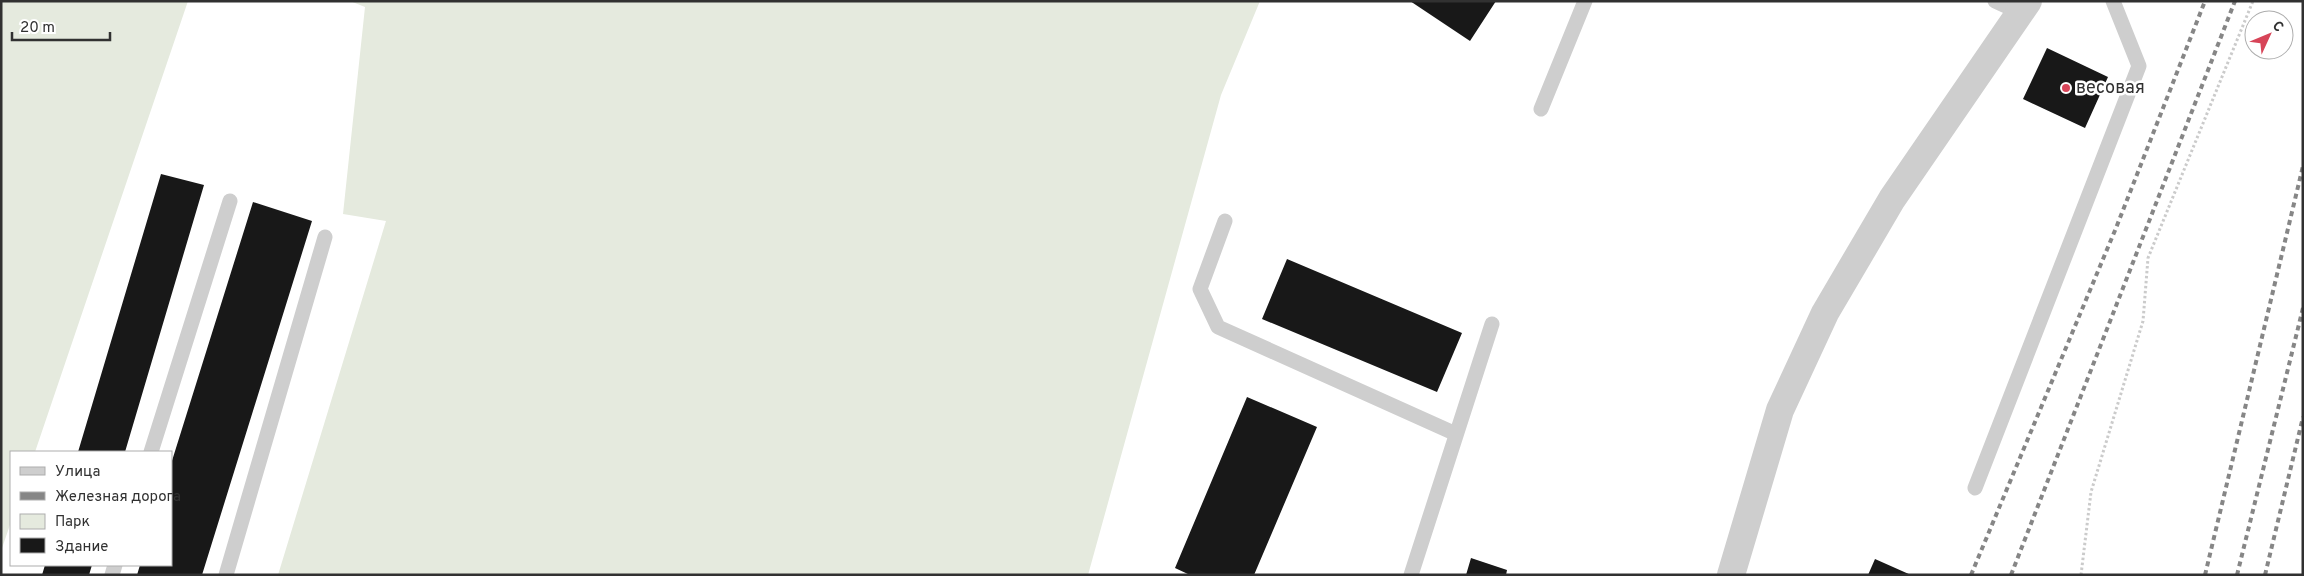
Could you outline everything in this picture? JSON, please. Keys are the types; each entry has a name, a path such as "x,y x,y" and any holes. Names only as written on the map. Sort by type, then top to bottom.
{"street":[{"path":"1731,575 1780,410 1825,313 1892,199 2025,7"}],"lane":[{"path":"1541,109 1585,1"},
{"path":"1995,1 2025,7"},
{"path":"1976,488 2139,66 2113,1"},
{"path":"151,451 230,201"},
{"path":"1225,221 1200,290 1218,327 1456,434"},
{"path":"226,575 325,237"},
{"path":"1411,575 1492,324"}],"path":[{"path":"2081,575 2090,492 2143,321 2148,258 2253,1"}],"green space":[{"path":"1,1 188,1 35,451 10,451 10,525 1,551"},
{"path":"350,1 1260,1 1221,95 1088,575 278,575 386,221 343,214 365,7"}],"building":[{"path":"1410,1 1496,1 1470,41"},
{"name":"весовая","path":"2047,48 2108,77 2085,128 2023,99"},
{"path":"161,174 204,185 125,451 78,451"},
{"path":"253,202 312,221 202,575 137,575 140,566 172,566 172,461"},
{"path":"1287,259 1462,333 1437,392 1262,319"},
{"path":"1247,397 1317,427 1254,575 1190,575 1175,568"},
{"path":"1471,558 1507,570 1506,575 1466,575"},
{"path":"1875,559 1911,575 1868,575"},
{"path":"45,566 92,566 89,575 42,575"}],"railway":[{"path":"1971,575 2116,228 2205,1"},
{"path":"2011,575 2235,1"},
{"path":"2205,575 2303,166"},
{"path":"2237,575 2303,308"},
{"path":"2265,575 2303,417"}],"place":[{"name":"весовая","path":"2066,88"}]}
